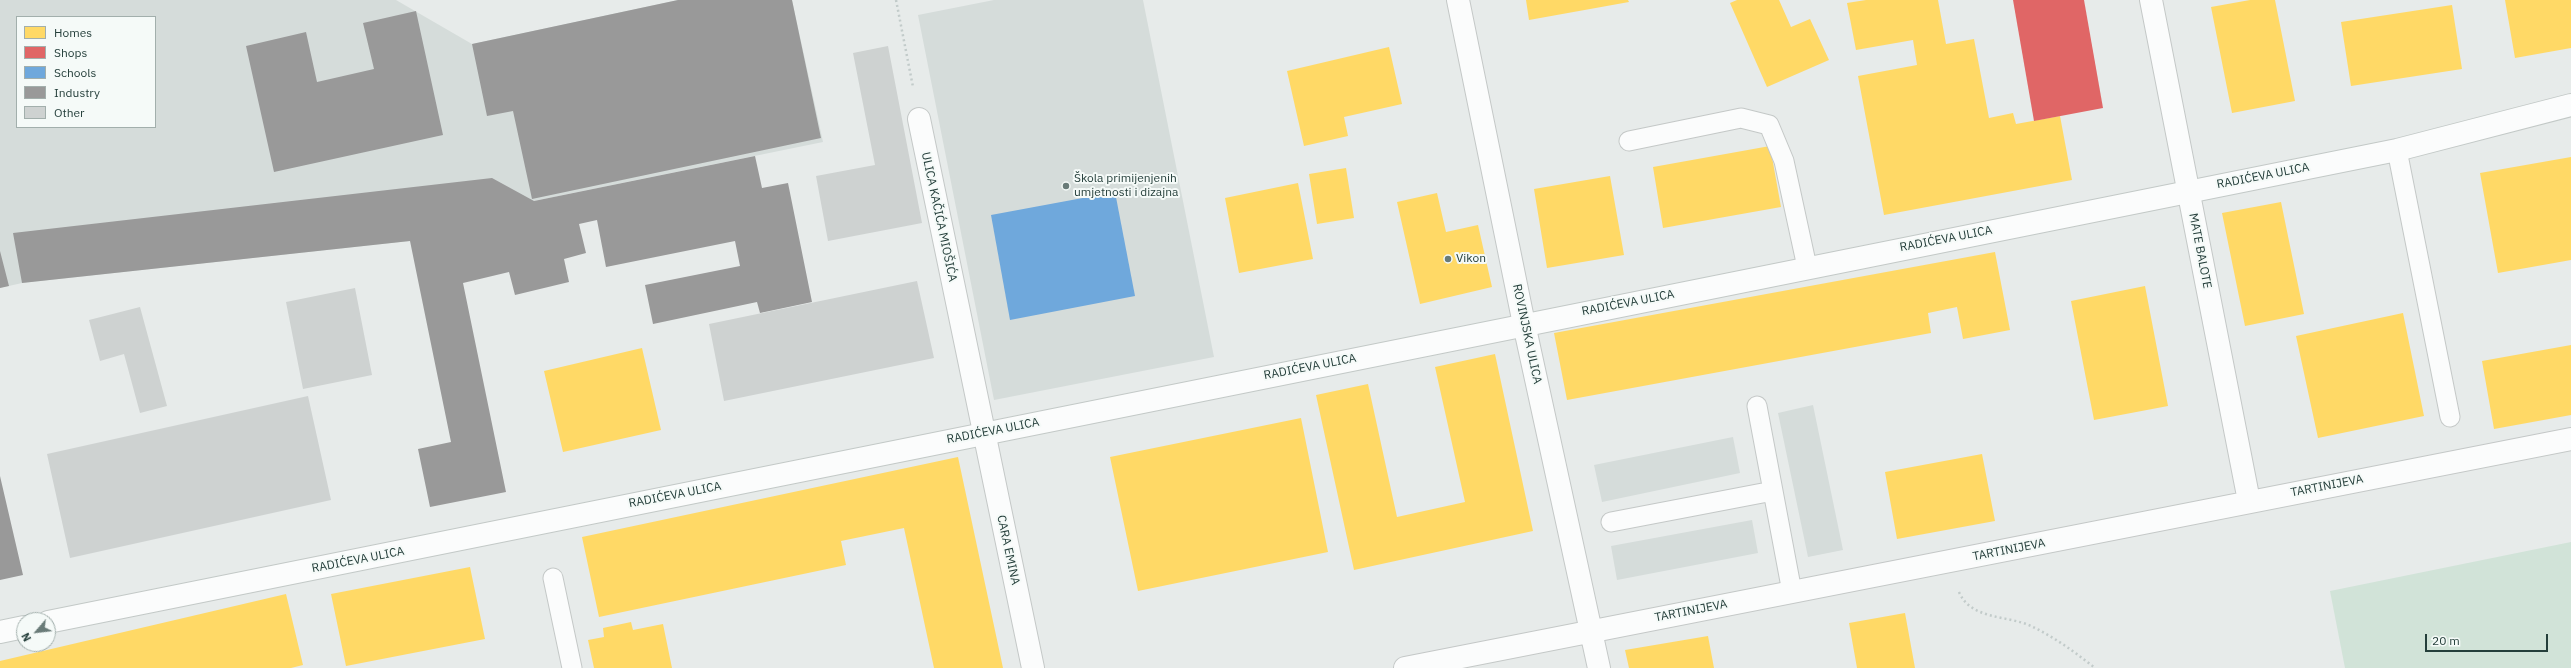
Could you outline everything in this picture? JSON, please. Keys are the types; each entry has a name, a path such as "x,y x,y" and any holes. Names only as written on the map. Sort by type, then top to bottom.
{"street":[{"name":"ROVINJSKA ULICA","path":"1458,0 1524,324 1599,668"},
{"name":"MATE BALOTE","path":"2151,0 2249,502"},
{"name":"RADIĆEVA ULICA","path":"56,620 1807,267 2397,150 2571,105"},
{"name":"ULICA KAČIĆA MIOŠIĆA","path":"919,119 984,433"},
{"name":"CARA EMINA","path":"984,433 1032,668"},
{"name":"TARTINIJEVA","path":"1406,668 1447,664 1591,630 2571,439"},
{"path":"0,632 16,629"}],"lane":[{"path":"1629,141 1741,118 1769,125 1784,161 1807,267"},
{"path":"2397,150 2450,417"},
{"path":"1757,406 1792,592"},
{"path":"1611,522 1773,491"},
{"path":"552,578 572,668"}],"path":[{"path":"896,0 919,119"},
{"path":"1946,562 1962,597 1974,610 2030,626 2071,649 2095,668"}],"shaded area":[{"path":"0,0 396,0 472,44 678,0 792,0 823,142 534,201 453,233 410,241 22,283 0,288"},
{"name":"Škola primijenjenih umjetnosti i dizajna","path":"994,0 1143,0 1214,357 994,400 918,15"},
{"path":"1813,405 1843,550 1808,557 1778,413"},
{"path":"1733,437 1740,473 1602,502 1594,465"},
{"path":"1752,520 1758,553 1617,580 1611,546"}],"green space":[{"path":"2571,542 2571,668 2345,668 2330,591"}],"building: Homes":[{"path":"1526,0 1628,0 1629,2 1529,20"},
{"path":"1737,0 1779,0 1791,27 1810,19 1829,60 1767,87 1730,3"},
{"path":"1866,0 1938,0 1946,44 1974,39 1989,118 2013,113 2016,124 2060,116 2072,180 1884,215 1858,76 1917,65 1913,40 1856,50 1847,3"},
{"path":"2250,0 2275,0 2295,101 2232,113 2211,7"},
{"path":"2505,0 2571,0 2571,48 2515,58"},
{"path":"2452,5 2462,69 2351,86 2341,22"},
{"path":"1389,47 1402,104 1344,117 1348,136 1304,146 1287,71"},
{"path":"1770,146 1781,207 1663,228 1653,167"},
{"path":"2571,157 2571,260 2498,273 2480,173"},
{"path":"1346,168 1354,218 1317,224 1309,174"},
{"path":"1610,176 1624,255 1547,268 1534,189"},
{"path":"1298,183 1313,259 1239,273 1225,198"},
{"name":"Vikon","path":"1437,193 1446,232 1478,225 1492,287 1420,304 1397,202"},
{"path":"2281,202 2304,314 2245,326 2222,213"},
{"path":"1995,252 2010,330 1963,339 1957,307 1928,313 1931,333 1567,400 1554,333"},
{"path":"2145,286 2168,406 2094,420 2071,301"},
{"path":"2403,313 2424,416 2318,438 2296,336"},
{"path":"2571,345 2571,415 2494,429 2482,361"},
{"path":"642,348 661,430 563,452 544,371"},
{"path":"1495,354 1533,531 1354,570 1316,395 1368,384 1397,517 1465,502 1435,367"},
{"path":"1301,418 1328,552 1138,591 1110,457"},
{"path":"1982,454 1995,521 1897,539 1885,472"},
{"path":"958,457 1003,668 934,668 904,528 841,541 846,565 599,617 582,537"},
{"path":"470,567 485,639 346,666 331,594"},
{"path":"286,594 303,665 291,668 0,668 0,661 38,652 56,652 56,648"},
{"path":"1905,613 1915,668 1857,668 1849,623"},
{"path":"631,622 633,630 663,624 672,668 594,668 588,640 604,637 603,628"},
{"path":"1708,636 1714,668 1629,668 1625,650"}],"building: Shops":[{"path":"2013,0 2084,0 2103,108 2034,121"}],"building: Schools":[{"path":"1115,192 1135,296 1010,320 991,215"}],"building: Industry":[{"path":"678,0 792,0 821,138 532,199 513,111 487,116 472,44"},
{"path":"416,11 443,135 274,172 246,46 306,32 317,82 374,69 363,23"},
{"path":"755,156 762,188 788,183 812,302 760,313 757,302 653,324 645,285 740,266 735,241 606,267 597,220 579,224 586,253 564,259 569,282 515,295 509,272 463,283 506,492 430,507 418,449 451,442 410,241 22,283 13,233 492,178 534,201"},
{"path":"0,251 9,286 0,288"},
{"path":"0,476 23,575 0,580"}],"building: Other":[{"path":"888,46 922,223 828,241 816,176 875,165 853,53"},
{"path":"917,281 934,358 724,401 709,324"},
{"path":"355,288 372,375 303,389 286,302"},
{"path":"140,307 167,406 140,413 124,354 100,361 89,320"},
{"path":"308,396 331,500 70,558 47,454"}],"place":[{"name":"Škola primijenjenih umjetnosti i dizajna","path":"1066,186"},
{"name":"Vikon","path":"1448,259"}]}
